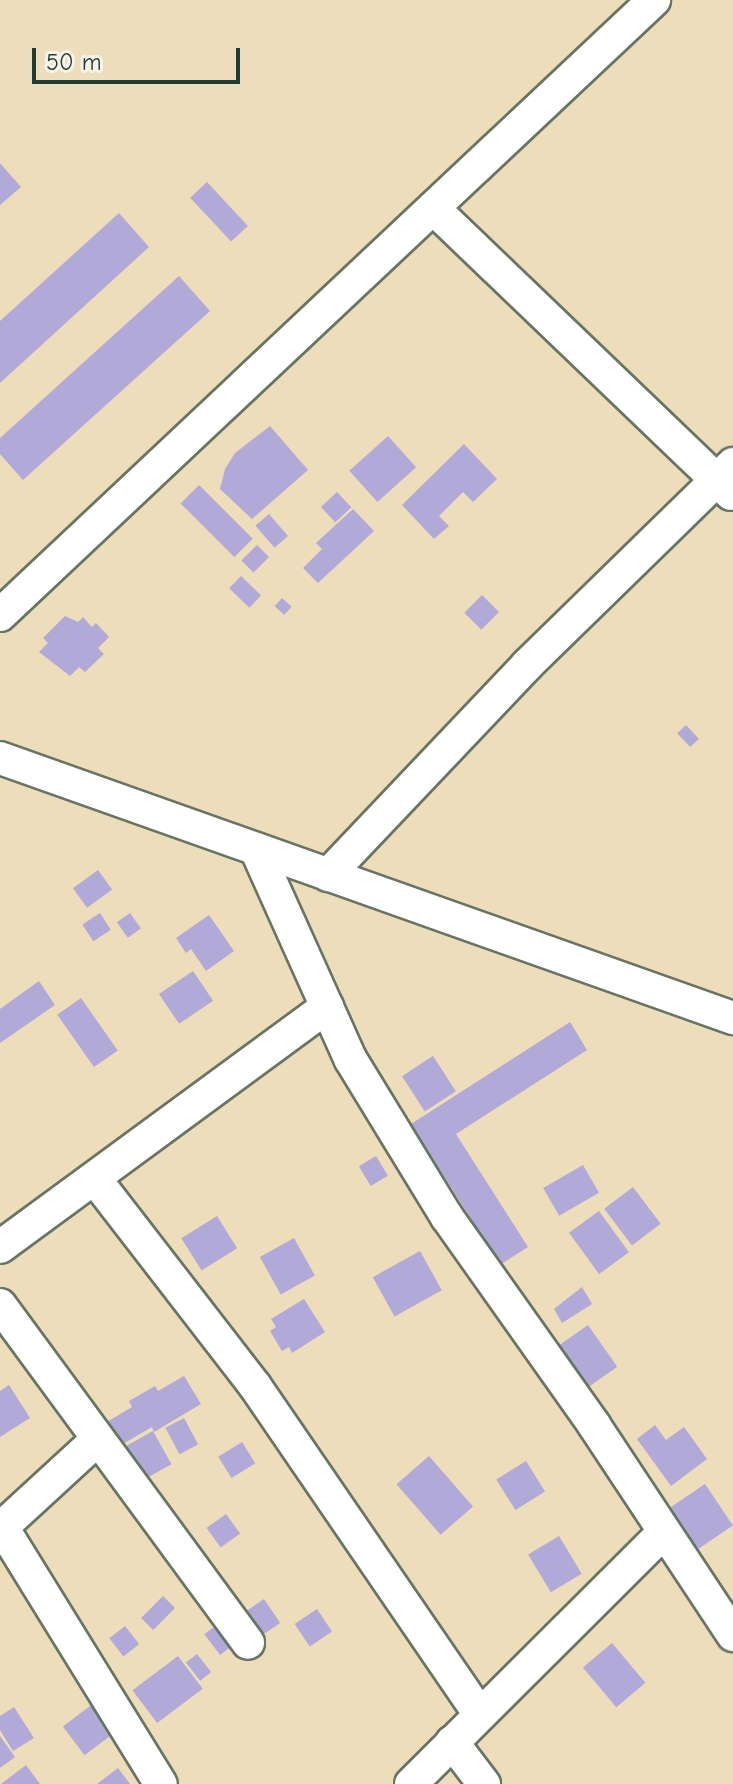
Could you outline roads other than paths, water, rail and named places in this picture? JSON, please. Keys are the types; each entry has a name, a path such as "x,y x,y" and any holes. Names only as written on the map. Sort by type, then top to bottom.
{"street":[{"path":"0,615 654,0"},
{"path":"328,875 527,665 728,480 433,208"},
{"path":"0,758 733,1018"},
{"path":"256,849 351,1060 447,1217 733,1635"},
{"path":"0,1247 327,1007"},
{"path":"95,1179 255,1386 480,1714"},
{"path":"0,1305 248,1643"},
{"path":"98,1439 1,1528 161,1784"},
{"path":"411,1784 664,1532"},
{"path":"452,1742 484,1784"}]}
